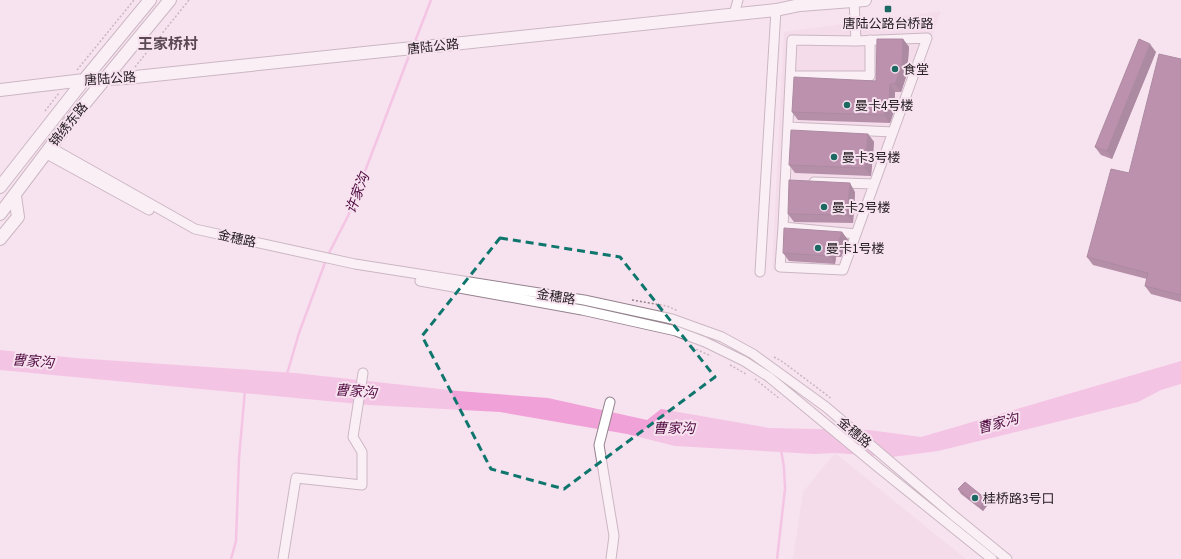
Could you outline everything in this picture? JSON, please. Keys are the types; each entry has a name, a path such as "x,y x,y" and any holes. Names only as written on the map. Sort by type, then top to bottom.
{"main road":[{"name":"锦绣东路","path":"1,185 84,80 150,0"},
{"name":"锦绣东路","path":"0,214 48,150 170,0"},
{"name":"唐陆公路","path":"0,90 84,80 126,78 776,10 800,5 860,1"},
{"path":"0,239 18,217 15,196"}],"street":[{"path":"734,14 738,0"},
{"path":"856,41 860,1"},
{"path":"760,272 776,10"},
{"path":"927,38 843,270 780,267 789,181 788,127 792,40 870,40 927,38"},
{"path":"791,76 870,76 870,40"},
{"path":"788,127 893,132"},
{"name":"金穗路","path":"48,150 194,234 582,310 676,331 705,342 744,361 769,378 992,559"},
{"path":"808,182 874,184"},
{"path":"783,227 856,234"},
{"name":"金穗路","path":"354,266 584,300 672,319 722,337 753,354 826,407 952,516 1007,559"},
{"path":"283,559 296,478 362,485 362,452 353,436 363,373"},
{"path":"610,402 599,445 614,536 612,559"},
{"path":"908,491 915,483"}],"path":[{"path":"126,78 189,0"},
{"path":"686,345 714,357"},
{"path":"727,363 752,377 783,401"}],"highlighted area":[{"path":"500,238 620,257 715,377 564,489 491,469 422,336"}],"shaded area":[{"path":"941,11 844,275 772,270 784,32"},
{"path":"835,453 966,559 793,559 803,492"}],"water":[{"name":"曹家沟","path":"0,350 75,358 295,373 458,391 548,398 647,420 661,409 769,428 869,430 921,437 1181,361 1181,384 1161,390 1138,402 938,451 892,457 675,446 627,434 500,412 369,405 0,370"}],"building":[{"path":"877,39 903,39 902,66 895,84 890,84 889,103 884,115 792,112 794,77 876,81"},
{"path":"1139,39 1150,44 1107,151 1095,147"},
{"path":"1159,54 1181,59 1181,295 1145,286 1148,273 1087,257 1111,169 1129,173"},
{"name":"曼卡3号楼","path":"791,130 868,134 865,168 789,165"},
{"name":"曼卡2号楼","path":"789,180 850,183 847,215 788,214"},
{"path":"784,228 842,232 836,249 830,249 830,256 783,253"},
{"name":"桂桥路3号口","path":"965,482 986,499 980,507 958,489"}],"waterway":[{"name":"许家沟","path":"414,44 431,0"},
{"name":"许家沟","path":"328,255 348,216 410,53"},
{"name":"许家沟","path":"287,374 299,333 326,260"},
{"path":"231,559 236,541 239,458 245,390"},
{"path":"777,559 785,489 784,467 781,450"}],"place":[{"name":"唐陆公路台桥路","path":"888,9"},
{"name":"食堂","path":"895,69"},
{"name":"曼卡4号楼","path":"847,105"},
{"name":"曼卡3号楼","path":"834,157"},
{"name":"曼卡2号楼","path":"824,207"},
{"name":"曼卡1号楼","path":"818,248"},
{"name":"桂桥路3号口","path":"975,498"}],"district":[{"name":"王家桥村","path":"168,44"}]}
